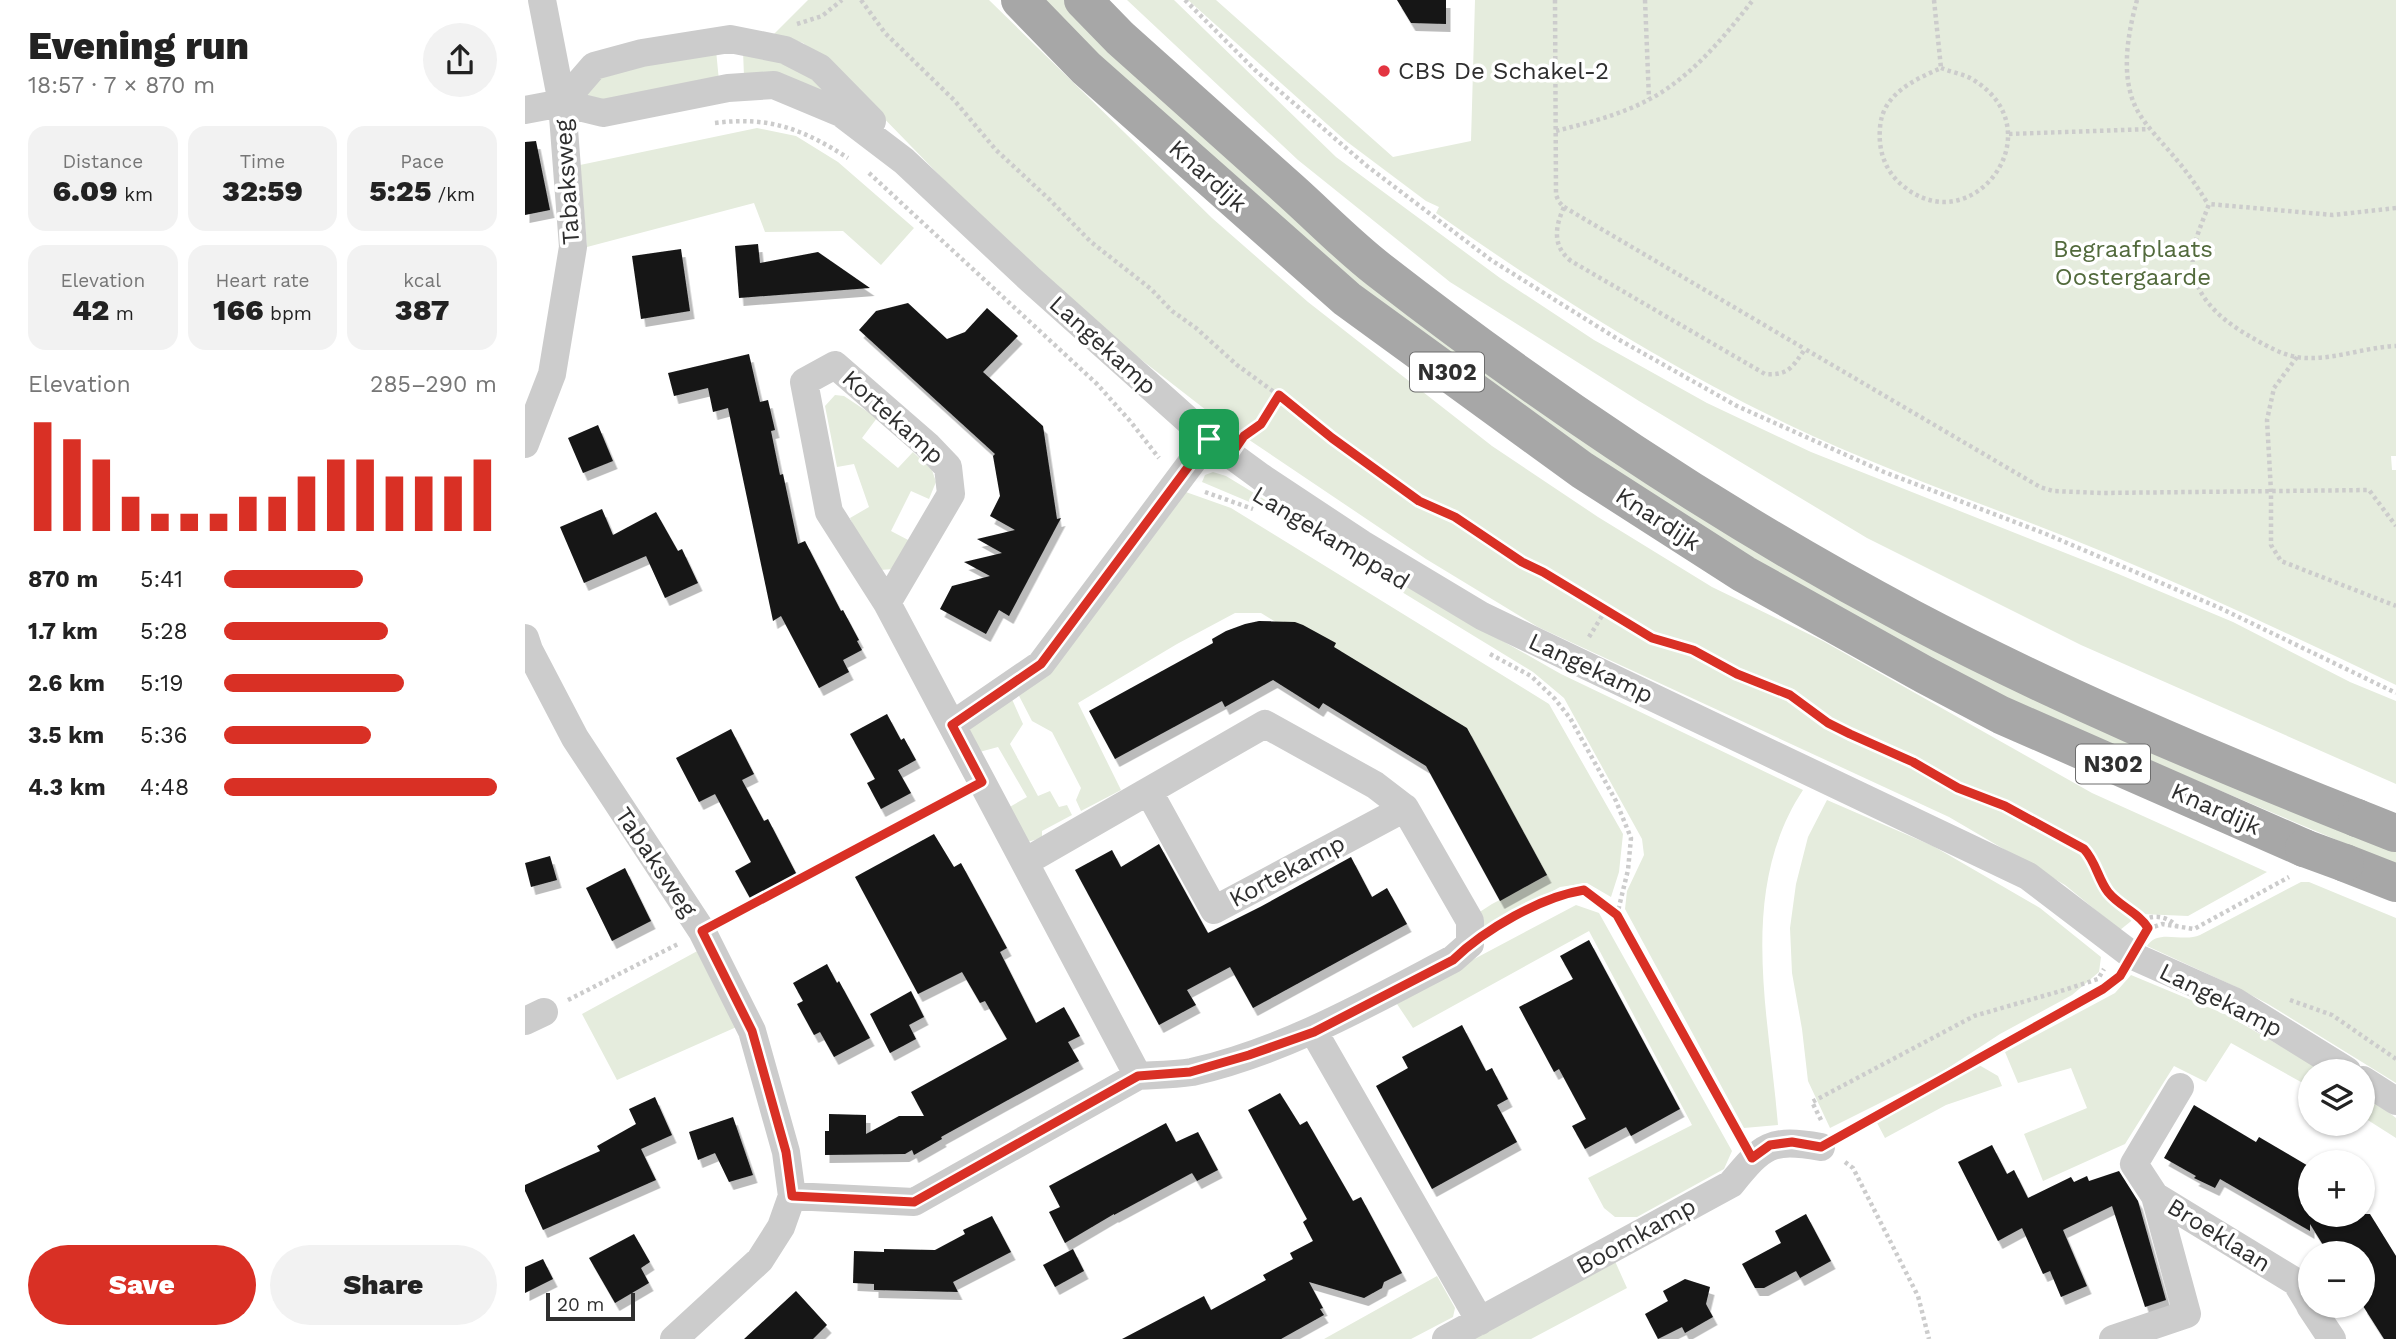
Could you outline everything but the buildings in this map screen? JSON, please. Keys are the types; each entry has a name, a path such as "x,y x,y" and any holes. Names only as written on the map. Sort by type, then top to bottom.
{"main road":[{"name":"Knardijk","path":"1020,0 1086,68 1347,299 1582,470 1744,574 2001,715 2304,848 2396,883"},
{"name":"Knardijk","path":"1083,0 1120,38 1376,268 1557,402 1634,453 1770,539 1963,645 2155,735 2395,833"}],"street":[{"name":"Tabaksweg","path":"525,444 552,374 573,247 562,103 543,0"},
{"name":"Langekamp","path":"562,103 594,66 642,53 730,39 785,50 820,68 866,113 904,161"},
{"name":"Langekamp","path":"525,110 562,103 603,113 729,88 774,85 841,113 904,161 1031,280 1209,439 1362,544 1482,616 2028,876 2125,950 2234,1001 2328,1059"},
{"name":"Kortekamp","path":"887,603 951,494 949,467 835,365 804,382 829,512 887,603 1138,1076"},
{"path":"952,725 1041,664 1209,439"},
{"name":"Tabaksweg","path":"525,638 575,738 702,931 752,1031 786,1152 792,1196 781,1227 760,1260 674,1339"},
{"path":"792,1196 914,1202 1138,1076 1190,1072 1314,1032 1453,960 1470,944 1470,921 1405,808 1375,785 1265,724 1025,863"},
{"name":"Kortekamp","path":"1149,792 1214,910 1405,808"},
{"path":"1314,1032 1480,1321"},
{"name":"Broeklaan","path":"2113,1339 2187,1314 2155,1196 2134,1164 2180,1087"},
{"path":"2375,1088 2396,1101"},
{"name":"Boomkamp","path":"1446,1339 1731,1184 1752,1158 1770,1145 1792,1142 1826,1144"},
{"name":"Broeklaan","path":"2155,1196 2298,1285"},
{"name":"Broeklaan","path":"2318,1318 2332,1339"}],"path":[{"path":"768,47 785,29 822,16 842,0"},
{"path":"861,0 885,33 954,100 996,150 1091,242 1151,289 1172,312 1196,328 1237,365 1419,501 1455,517 1522,562 1652,638 1693,650 1737,674 1790,695 1828,723 1913,762 1958,788 2005,806 2072,841 2093,859 2106,890 2117,902 2143,920 2156,935"},
{"path":"1185,0 1255,70 1367,166 1491,260 1616,338 1750,412 1884,472 2046,534 2220,608 2396,693"},
{"path":"1555,0 1556,195 1564,207 2040,487 2053,491 2102,493 2369,490 2396,526"},
{"path":"1646,0 1649,100"},
{"path":"1556,131 1615,114 1649,100 1674,83 1712,50 1753,0"},
{"path":"1934,0 1941,68"},
{"path":"2137,0 2128,48 2128,73 2136,108 2209,204 2333,215 2396,208"},
{"path":"1941,68 1971,78 1998,100 2009,134 2004,161 1989,183 1966,198 1939,202 1913,195 1892,177 1881,152 1880,125 1891,100 1910,81 1941,68"},
{"path":"703,124 737,120 776,123 818,139 850,159"},
{"path":"2009,134 2150,129"},
{"name":"Langekamppad","path":"860,166 1097,384 1163,463 1187,483 1202,491 1257,510"},
{"path":"2209,204 2195,241 2192,258 2202,295 2217,314 2271,349 2297,357 2313,358 2396,346"},
{"path":"1564,207 1558,221 1556,237 1563,254 1571,261 1765,374 1777,375 1788,371 1805,349"},
{"path":"2297,357 2274,388 2267,420 2271,545 2281,561 2396,606"},
{"path":"1231,455 1244,436 1261,424 1279,395"},
{"path":"1485,651 1531,676 1555,699 1570,718 1616,801 1631,838 1628,870 1617,915"},
{"path":"535,1017 982,782"},
{"path":"1470,944 1533,906 1560,894 1584,890 1617,915 1752,1158"},
{"path":"1826,1144 2103,989 2120,976 2125,950 2128,930 2143,920 2150,916 2168,918 2177,926 2162,924 2148,928 2125,950 2111,960 2098,979 1974,1016 1812,1102 1826,1144 1853,1168 1918,1296 1929,1339"},
{"path":"2286,998 2332,1015 2396,1059"}],"green space":[{"path":"808,0 989,0 1212,218 1308,302 1492,446 1598,517 1712,587 1823,641 2092,793 2267,872 2188,916 2140,914 2120,930 2065,885 1949,817 1538,627 1426,559 1215,417 1094,323 1018,256 835,68 803,43 774,34"},
{"path":"1038,0 1064,0 1108,46 1591,441 2396,846 2396,865 2006,700 1745,561 1352,287"},
{"path":"1127,0 1174,0 1336,157 1500,278 1594,340 1707,403 1811,452 2233,622 2350,682 2396,701 2396,784 2081,645 1867,538 1639,401 1450,282 1298,160"},
{"name":"Begraafplaats Oostergaarde","path":"1188,0 1216,0 1393,157 1471,141 1475,0 2396,0 2396,456 2391,456 2392,470 2396,470 2396,685 2143,569 1826,442 1741,401 1651,352 1564,299 1436,213 1439,207 1426,201 1346,141"},
{"path":"716,50 719,81 599,105 573,100 597,76"},
{"path":"743,51 800,65 867,125 744,76"},
{"path":"757,128 796,136 838,162 914,228 881,265 843,231 765,232 754,203 587,247 580,165"},
{"path":"835,395 844,396 877,418 862,438 898,468 913,452 932,470 936,482 929,499 911,491 891,531 912,542 894,569 880,570 860,541 850,518 869,507 854,464 837,467 825,406"},
{"path":"1213,472 1226,476 1423,596 1561,674 1803,790 1783,829 1770,869 1764,911 1762,953 1778,1125 1744,1128 1625,909 1627,891 1644,855 1642,839 1564,698 1533,672 1266,509 1202,482 1205,475"},
{"path":"1183,491 1231,508 1549,704 1623,834 1619,872 1611,897 1587,883 1560,887 1483,930 1475,915 1546,876 1456,732 1261,613 1235,613 1078,703 1121,790 1081,811 1076,800 1081,788 1052,732 1032,721 1017,692"},
{"path":"1011,697 1023,724 1010,744 1038,796 1050,791 1059,807 1067,805 1072,815 1042,831 1042,838 1027,842 999,813 1027,797 998,747 972,754 967,744 972,717"},
{"path":"1827,800 1933,846 2040,908 2101,957 2099,972 2072,995 2000,1034 1942,1072 1830,1128 1808,1081 1792,973 1790,928 1796,884 1808,837"},
{"path":"2301,882 2309,882 2396,918 2396,1083 2375,1070 2375,1059 2357,1059 2268,1004 2147,946 2157,938 2200,935"},
{"path":"1576,905 1599,913 1732,1151 1724,1169 1637,1217 1615,1217 1604,1208 1588,1178 1692,1125 1589,931 1413,1028 1395,1001"},
{"path":"701,949 741,1025 617,1080 582,1014"},
{"path":"2131,975 2227,1015 2303,1059 2298,1059 2298,1080 2231,1043 2206,1082 2174,1066 2125,1144 2043,1181 2024,1134 2087,1108 2071,1068 2018,1083 2005,1052 2115,993"},
{"path":"1979,1065 1998,1076 2002,1086 1946,1105 1885,1138 1876,1121"},
{"path":"2375,1102 2396,1118 2396,1138 2375,1125"},
{"path":"1614,1259 1627,1288 1531,1339 1466,1339"},
{"path":"1437,1276 1455,1308 1453,1317 1411,1339 1324,1339"}],"place":[{"name":"CBS De Schakel-2","path":"1384,71"}],"route":[{"path":"1279,395 1332,438 1419,501 1455,517 1522,562 1652,638 1693,650 1737,674 1790,695 1828,723 1913,762 1958,788 2005,806 2072,841 2093,859 2106,890 2117,902 2143,920 2148,928 2133,956 2120,976 2103,989 2011,1038 1821,1147 1792,1142 1770,1145 1752,1158 1617,915 1584,890 1560,894 1533,906 1470,944 1453,960 1314,1032 1190,1072 1138,1076 914,1202 792,1196 786,1152 752,1031 702,931 982,782 952,725 1041,664 1209,439 1231,455 1244,436 1261,424 1279,395"}]}
